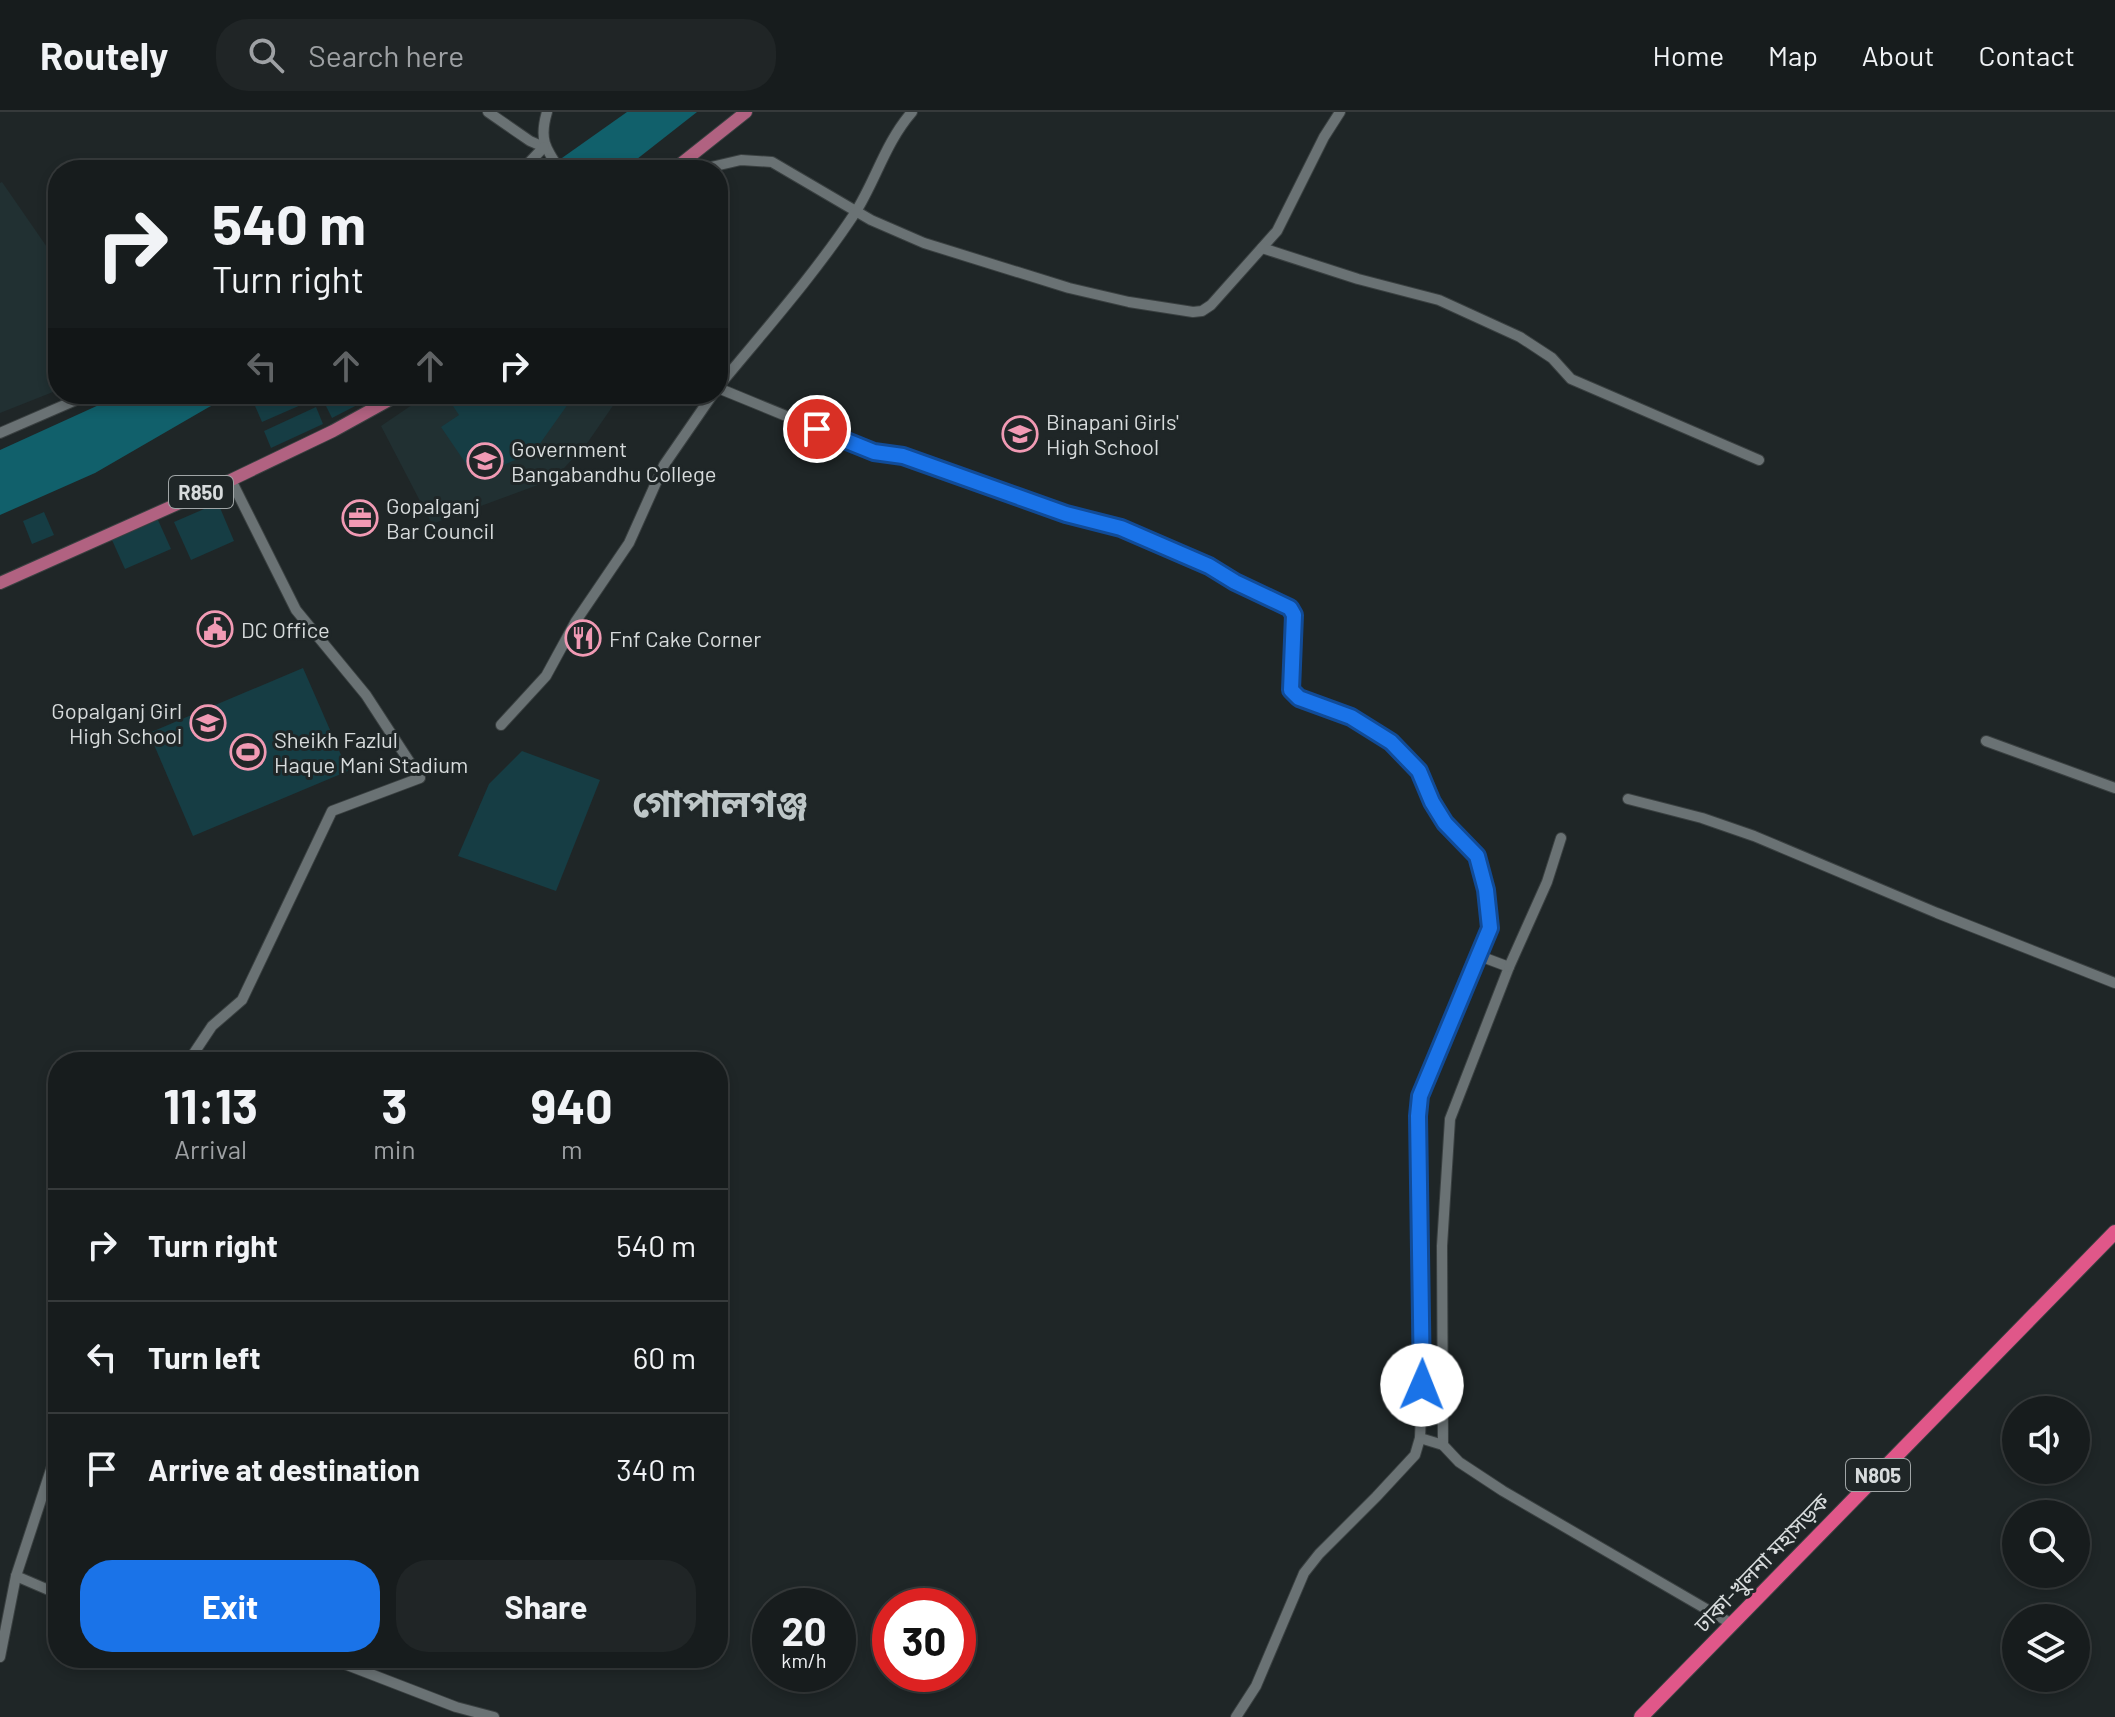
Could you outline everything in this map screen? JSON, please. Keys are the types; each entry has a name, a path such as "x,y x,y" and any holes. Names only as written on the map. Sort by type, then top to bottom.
{"highway":[{"name":"ঢাকা-খুলনা মহাসড়ক","path":"1641,1717 2115,1232"}],"main road":[{"path":"686,160 746,112"},
{"name":"R850","path":"0,583 333,431 369,404"}],"street":[{"path":"488,112 547,150"},
{"path":"547,112 543,128 547,150 554,160"},
{"path":"728,376 804,283 856,210 883,154 912,112"},
{"path":"728,163 741,160 772,162 871,220 924,243 989,264 1069,288 1176,310 1202,311 1211,305 1277,231 1340,112"},
{"path":"534,160 547,150"},
{"path":"1262,248 1358,279 1439,300 1520,337 1552,358 1571,379 1759,460"},
{"path":"728,392 874,452 903,456 1066,514 1121,528 1209,566 1290,608 1294,615 1291,690 1299,698 1351,717 1391,742 1419,771 1445,823 1477,856 1486,890 1490,928 1481,956 1420,1096 1418,1116 1423,1359 1421,1438 1415,1455 1304,1573 1256,1686 1236,1717"},
{"path":"0,433 67,404"},
{"path":"501,725 546,676 576,621 629,543 664,465 706,404"},
{"path":"195,1052 212,1026 242,1000 332,811 420,778 366,695 296,610 231,480"},
{"path":"1986,741 2115,788"},
{"path":"1628,799 1702,818 1754,836 2115,983"},
{"path":"1441,1445 1442,1246 1450,1119 1507,966 1547,882 1561,838"},
{"path":"1481,956 1507,966"},
{"path":"1421,1438 1441,1445 1459,1462 1503,1491 1732,1624"},
{"path":"0,1657 6,1601 48,1478"},
{"path":"16,1576 48,1590"},
{"path":"355,1668 456,1707 494,1717"}],"shaded area":[{"path":"627,112 697,112 636,160 559,160"},
{"path":"0,183 48,249 48,394 0,413"},
{"path":"101,404 216,404 95,473 0,515 0,450"},
{"path":"254,404 303,404 262,422"},
{"path":"325,404 359,404 332,418"},
{"name":"Government Bangabandhu College","path":"413,404 614,404 588,442 554,479 432,524 381,426"},
{"path":"452,404 568,404 534,452 475,477 441,427 459,415"},
{"path":"316,407 323,424 271,448 264,431"},
{"path":"218,503 234,541 191,560 174,522"},
{"path":"44,512 54,535 32,544 23,521"},
{"path":"158,520 171,549 125,569 112,540"},
{"name":"Sheikh Fazlul Haque Mani Stadium","path":"303,668 348,771 193,836 149,733"},
{"path":"522,751 600,780 556,891 458,856 489,784"}],"place":[{"name":"Binapani Girls' High School","path":"1020,434"},
{"name":"Government Bangabandhu College","path":"485,461"},
{"name":"Gopalganj Bar Council","path":"360,518"},
{"name":"DC Office","path":"215,629"},
{"name":"Fnf Cake Corner","path":"583,638"},
{"name":"Gopalganj Girl High School","path":"208,723"},
{"name":"Sheikh Fazlul Haque Mani Stadium","path":"248,752"}],"district":[{"name":"গোপালগঞ্জ","path":"720,802"}],"route":[{"path":"817,429 874,452 903,456 1066,514 1121,528 1209,566 1290,608 1294,615 1291,690 1299,698 1351,717 1391,742 1419,771 1445,823 1477,856 1486,890 1490,928 1420,1096 1422,1385"}]}
